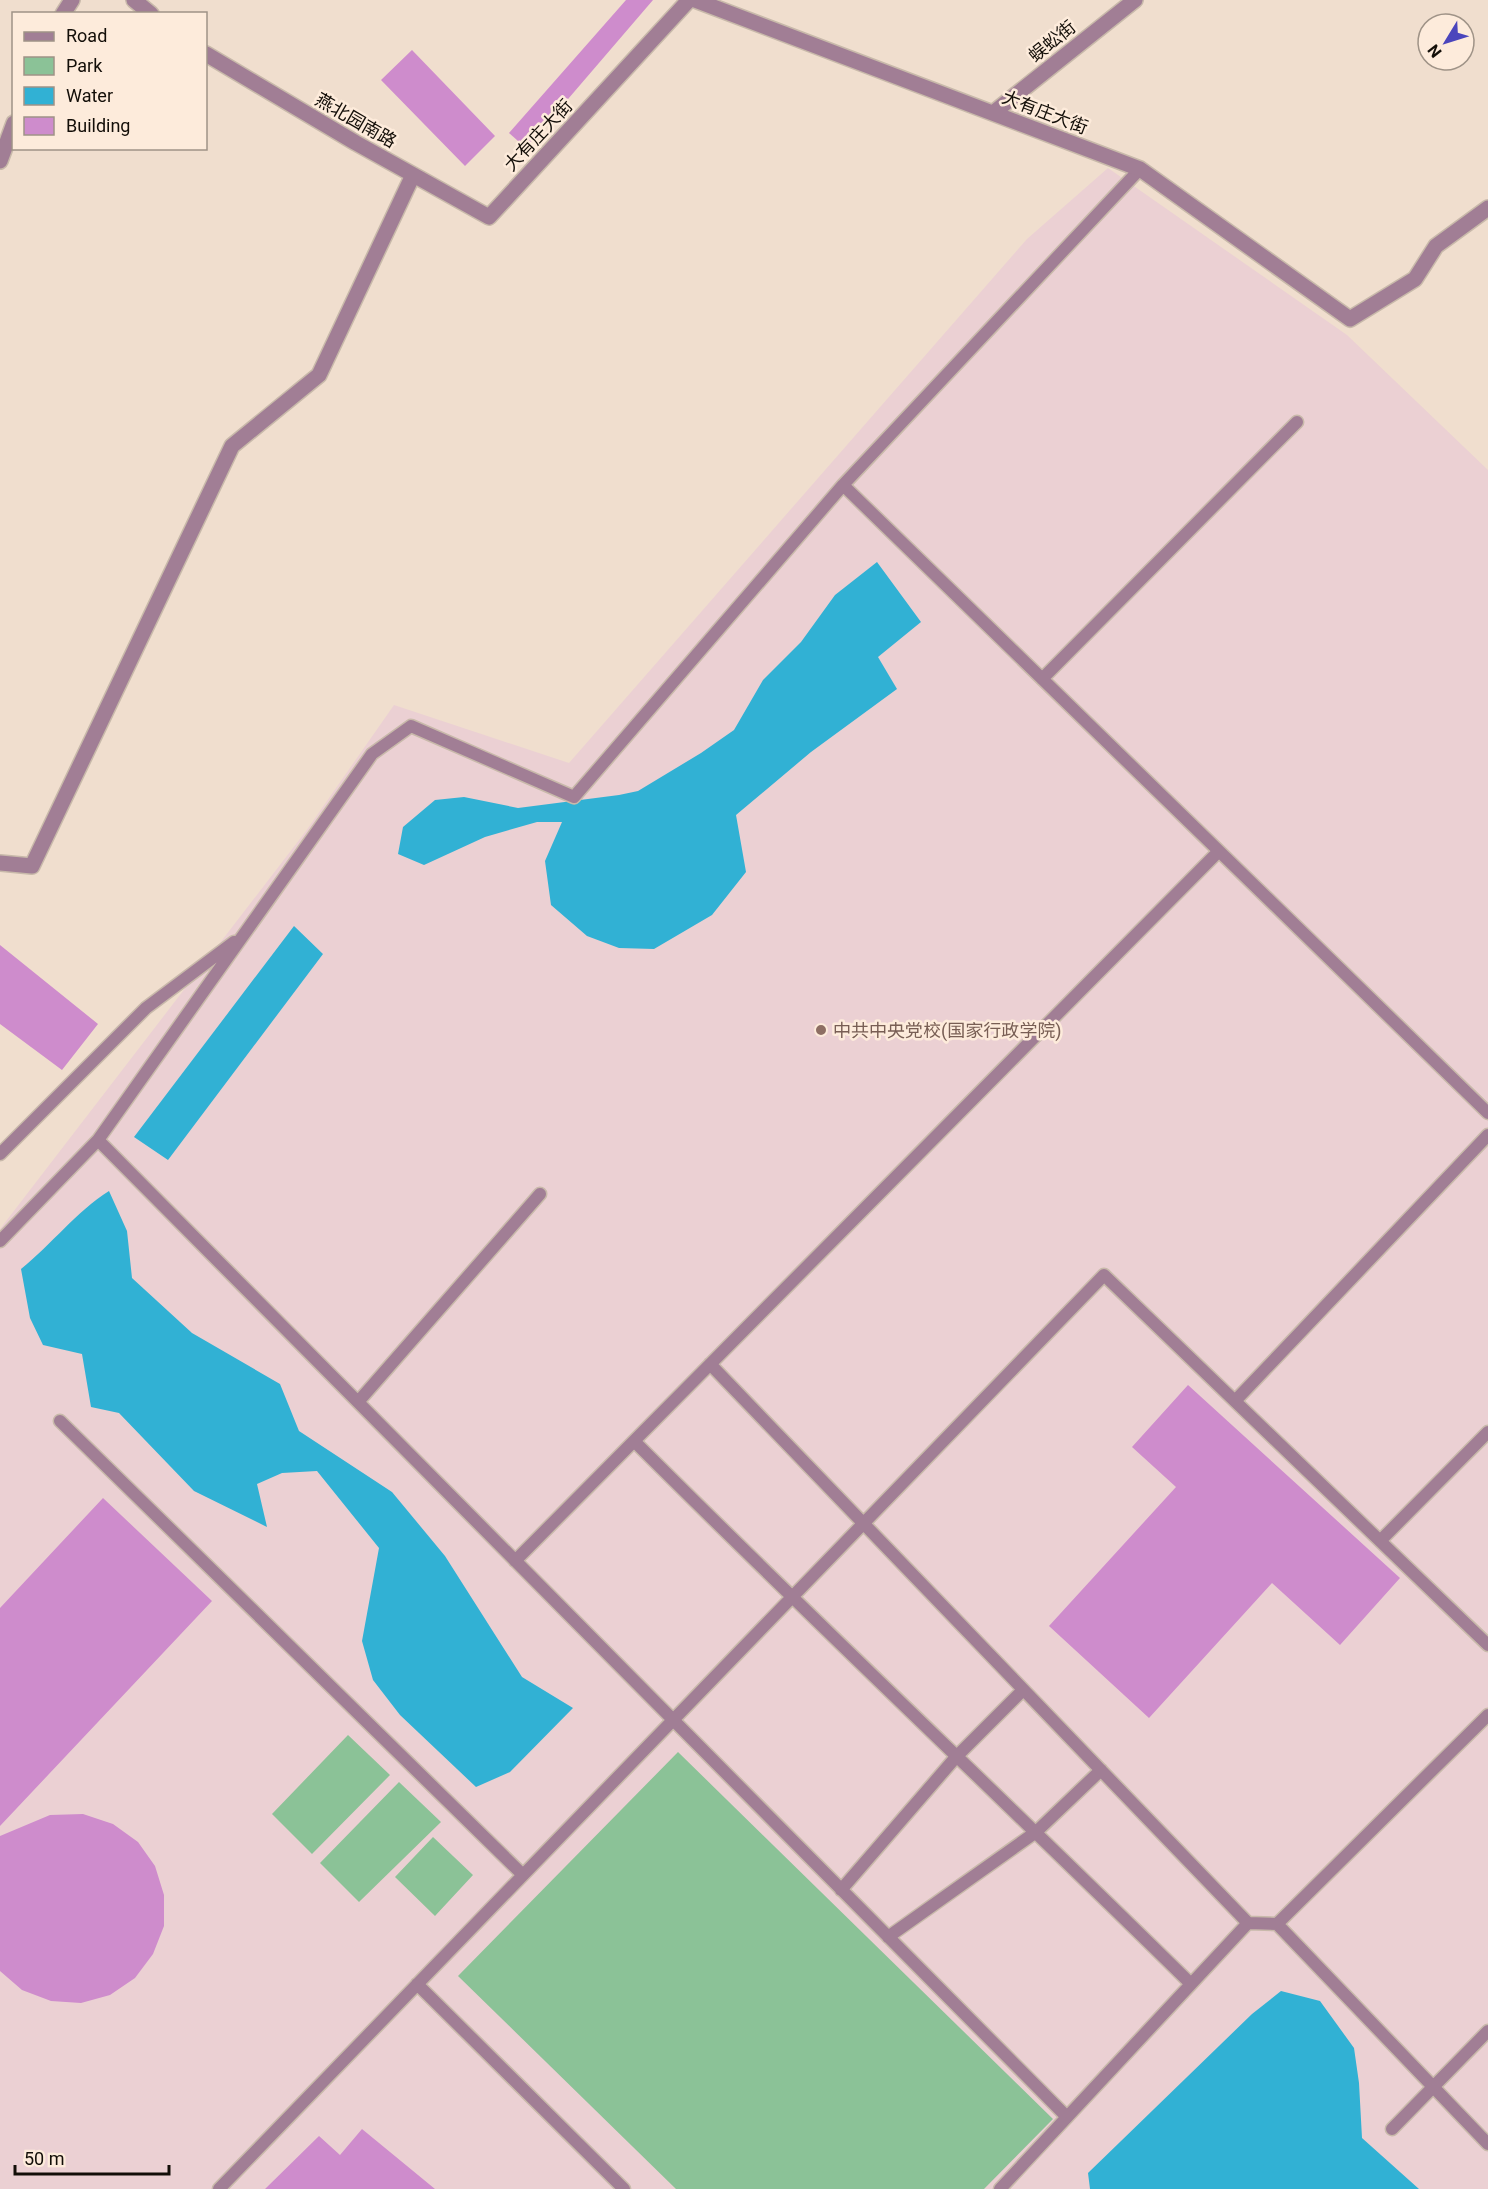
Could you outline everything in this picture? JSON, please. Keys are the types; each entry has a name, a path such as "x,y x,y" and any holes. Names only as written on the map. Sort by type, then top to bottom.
{"street":[{"path":"134,0 149,12"},
{"name":"大有庄大街","path":"489,218 689,0"},
{"name":"大有庄大街","path":"695,0 1140,169 1350,319 1415,279 1436,246 1488,208"},
{"name":"蜈蚣街","path":"993,113 1135,0"},
{"name":"燕北园南路","path":"207,55 489,218"},
{"path":"0,161 12,128"},
{"path":"0,863 32,866 231,446 319,375 413,175"}],"lane":[{"path":"0,1241 98,1140 372,754 411,726 574,797 843,485 1140,169"},
{"path":"1041,679 1298,422"},
{"path":"843,485 1488,1113"},
{"path":"515,1561 1219,851"},
{"path":"0,1154 146,1008 243,936"},
{"path":"1234,1401 1488,1135"},
{"path":"98,1140 1067,2117"},
{"path":"358,1402 540,1194"},
{"path":"219,2189 1104,1275 1488,1645"},
{"path":"710,1364 1248,1923 1277,1924 1488,2144"},
{"path":"60,1421 523,1875"},
{"path":"1380,1541 1488,1432"},
{"path":"634,1441 791,1598 1191,1984"},
{"path":"841,1890 956,1757 1023,1690"},
{"path":"1277,1924 1488,1715"},
{"path":"888,1937 1036,1832 1101,1770"},
{"path":"1000,2189 1248,1923"},
{"path":"417,1984 624,2189"},
{"path":"1392,2129 1435,2088 1488,2031"}],"shaded area":[{"name":"中共中央党校(国家行政学院)","path":"1108,168 1347,335 1488,470 1488,2189 0,2189 0,1229 306,831 394,705 569,763 1027,239"}],"green space":[{"path":"348,1735 390,1775 312,1854 272,1814"},
{"path":"678,1752 1053,2119 984,2189 676,2189 458,1976"},
{"path":"399,1782 441,1822 359,1902 320,1863"},
{"path":"433,1837 473,1875 435,1916 395,1877"}],"water":[{"path":"877,562 921,622 878,657 897,689 811,752 736,815 746,872 712,915 654,949 619,948 587,936 551,905 545,861 562,822 537,822 485,837 424,865 398,854 403,827 435,800 464,797 518,808 619,795 638,791 701,753 734,730 763,680 801,642 835,595"},
{"path":"294,926 323,954 168,1160 134,1137"},
{"path":"109,1191 127,1231 132,1278 192,1333 280,1384 299,1431 392,1492 445,1556 522,1677 573,1708 510,1772 476,1787 400,1715 373,1680 362,1641 379,1548 317,1471 282,1473 257,1484 267,1527 194,1491 119,1413 91,1407 82,1354 43,1345 30,1318 21,1269 97,1199"},
{"path":"1281,1991 1320,2001 1354,2048 1359,2083 1362,2138 1419,2189 1090,2189 1088,2173 1252,2014"}],"building":[{"path":"626,0 653,0 526,148 509,133"},
{"path":"412,50 495,136 465,166 381,80"},
{"path":"0,945 98,1024 62,1070 0,1024"},
{"path":"1188,1385 1400,1578 1340,1645 1272,1583 1149,1718 1049,1626 1176,1487 1132,1447"},
{"path":"103,1498 212,1601 0,1826 0,1608"},
{"path":"83,1814 113,1824 138,1842 155,1866 164,1895 164,1926 153,1954 135,1978 110,1995 81,2003 51,2001 22,1990 0,1971 0,1836 50,1815"},
{"path":"362,2129 435,2189 265,2189 319,2136 340,2155"}],"place":[{"name":"中共中央党校(国家行政学院)","path":"821,1030"}]}
